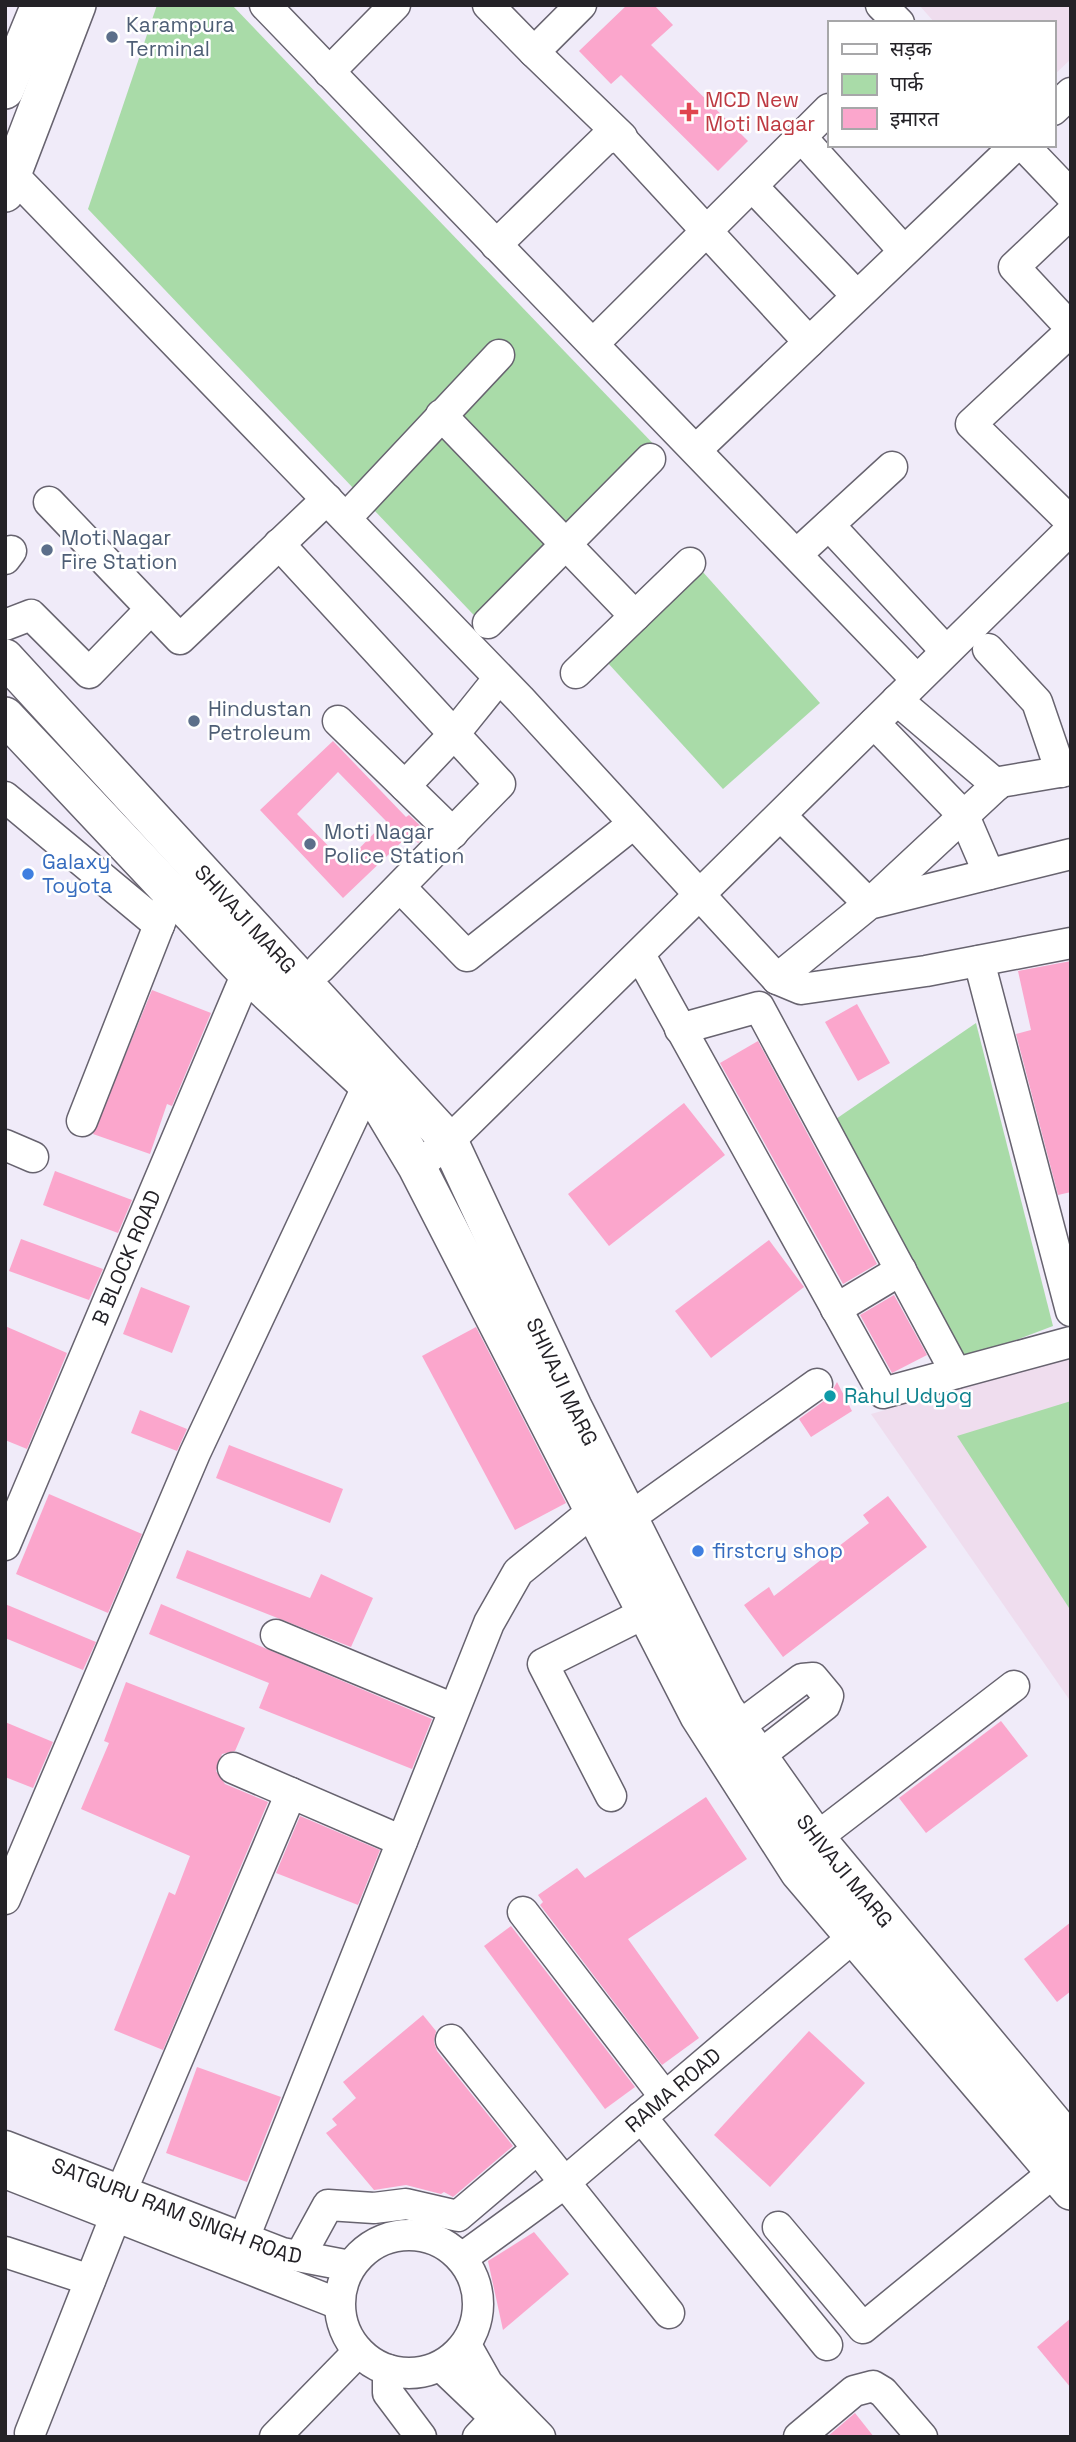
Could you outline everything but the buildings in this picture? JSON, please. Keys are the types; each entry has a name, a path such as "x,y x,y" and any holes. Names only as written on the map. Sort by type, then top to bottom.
{"main road":[{"path":"5,32 16,5"},
{"path":"5,90 40,5"},
{"path":"9,183 77,5"},
{"name":"SHIVAJI MARG","path":"5,658 449,1141 573,1407 725,1709 816,1838 866,1926 1065,2169"},
{"name":"SHIVAJI MARG","path":"11,733 87,802 165,908 247,973 368,1085 417,1167 699,1716 799,1872 866,1926"}],"street":[{"path":"265,5 797,554 907,690 997,785"},
{"path":"329,72 395,5"},
{"path":"488,5 622,137 809,342"},
{"path":"534,52 581,5"},
{"path":"881,5 897,21"},
{"path":"1055,108 1071,93"},
{"path":"593,344 828,109"},
{"path":"496,245 604,140 614,135 622,137"},
{"path":"801,137 904,251"},
{"path":"697,449 1014,147"},
{"path":"1025,147 1071,195"},
{"path":"9,183 336,509 499,678 777,979 801,989 979,961 1071,943"},
{"path":"752,186 857,296"},
{"path":"1071,213 1014,267 1071,330 971,424 1071,522"},
{"path":"49,502 180,639 279,544 336,509 440,415 499,355"},
{"path":"440,415 635,616"},
{"path":"488,623 650,459"},
{"path":"797,554 892,467"},
{"path":"829,525 946,651"},
{"path":"417,1167 449,1141 700,897 1071,529"},
{"path":"279,544 500,785 320,968"},
{"path":"576,673 690,563"},
{"path":"5,625 31,615 89,673 151,609"},
{"path":"777,979 869,904 1000,782 1066,771 1037,702 988,649"},
{"path":"405,786 454,734 499,678"},
{"path":"338,720 453,833"},
{"path":"874,723 964,816 989,874"},
{"path":"5,797 52,836 165,908 82,1121"},
{"path":"52,836 87,802"},
{"path":"781,816 869,904"},
{"path":"400,887 467,956 633,824"},
{"path":"869,904 1071,854"},
{"path":"640,955 883,1393 1071,1342"},
{"path":"979,961 1071,1311"},
{"name":"B BLOCK ROAD","path":"5,1545 247,973"},
{"path":"680,1029 759,1007 956,1373"},
{"path":"5,1899 195,1453 368,1085"},
{"path":"5,1145 33,1157"},
{"path":"836,1310 901,1270"},
{"path":"629,1518 817,1384"},
{"path":"244,2238 454,1709 507,1586 531,1559 593,1511"},
{"path":"611,1796 543,1664 645,1613"},
{"path":"276,1635 454,1709"},
{"path":"738,1727 802,1679 813,1678 828,1696 825,1705 759,1756"},
{"path":"816,1838 1014,1686"},
{"path":"233,1768 402,1841"},
{"path":"30,2433 119,2204 291,1793"},
{"path":"523,1912 665,2097"},
{"name":"RAMA ROAD","path":"462,2258 563,2183 866,1926"},
{"path":"451,2040 669,2314"},
{"path":"641,2117 827,2345"},
{"name":"SATGURU RAM SINGH ROAD","path":"5,2146 119,2204 338,2304"},
{"path":"300,2256 328,2205 374,2208 406,2204 458,2216 537,2149"},
{"path":"778,2227 863,2328 1065,2169"},
{"name":"SATGURU RAM SINGH ROAD","path":"5,2173 244,2238 282,2253 350,2266"},
{"path":"404,2234 435,2239 462,2258 473,2277 478,2298 477,2320 466,2345 442,2367 409,2375 388,2370 358,2352 344,2330 338,2304 343,2278 350,2266 373,2244 404,2234"},
{"path":"5,2252 90,2280"},
{"path":"466,2345 488,2384 540,2437"},
{"path":"275,2437 358,2352"},
{"path":"442,2367 496,2430"},
{"path":"388,2370 388,2393 421,2437"},
{"path":"799,2437 854,2391 873,2386 883,2392 922,2437"}],"shaded area":[{"path":"919,5 1071,5 1071,59 1055,74 1055,21 933,21"},
{"path":"1071,1358 1071,1702 871,1414"}],"green space":[{"path":"157,5 232,5 663,454 488,630 88,209"},
{"path":"702,571 820,703 723,789 607,662"},
{"path":"976,1023 1053,1326 958,1362 833,1121"},
{"path":"1071,1401 1071,1611 957,1436"}],"place":[{"name":"Karampura Terminal","path":"112,37"},
{"name":"MCD New Moti Nagar","path":"689,112"},
{"name":"Moti Nagar Fire Station","path":"47,550"},
{"name":"Hindustan Petroleum","path":"194,721"},
{"name":"Moti Nagar Police Station","path":"310,844"},
{"name":"Galaxy Toyota","path":"28,874"},
{"name":"Rahul Udyog","path":"830,1396"},
{"name":"firstcry shop","path":"698,1551"}]}
